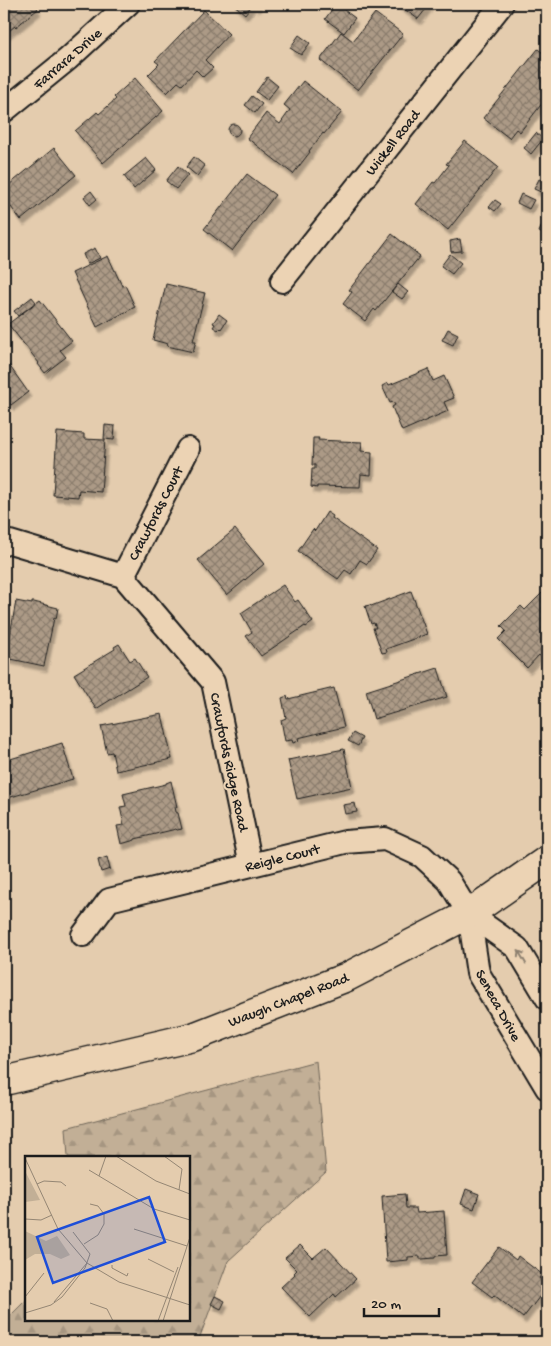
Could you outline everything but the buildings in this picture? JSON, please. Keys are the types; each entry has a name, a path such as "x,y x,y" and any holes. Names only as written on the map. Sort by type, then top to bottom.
{"main road":[{"name":"Waugh Chapel Road","path":"4,1081 193,1037 347,977 469,914 547,860"}],"street":[{"name":"Farrara Drive","path":"4,111 68,59 128,4"},
{"name":"Wickell Road","path":"282,281 502,4"},
{"name":"Crawfords Court","path":"122,576 188,449"},
{"path":"4,544 10,542 122,576"},
{"name":"Crawfords Ridge Road","path":"122,576 213,682 251,865"},
{"name":"Reigle Court","path":"83,935 109,900 345,842 385,839 422,856 449,881 469,914"},
{"path":"469,914 516,948 547,998"},
{"name":"Seneca Drive","path":"469,914 478,973 547,1088"}],"green space":[{"path":"316,1061 326,1172 228,1261 198,1342 4,1342 4,1322 25,1301 25,1321 190,1321 190,1156 68,1156 66,1128"}]}
